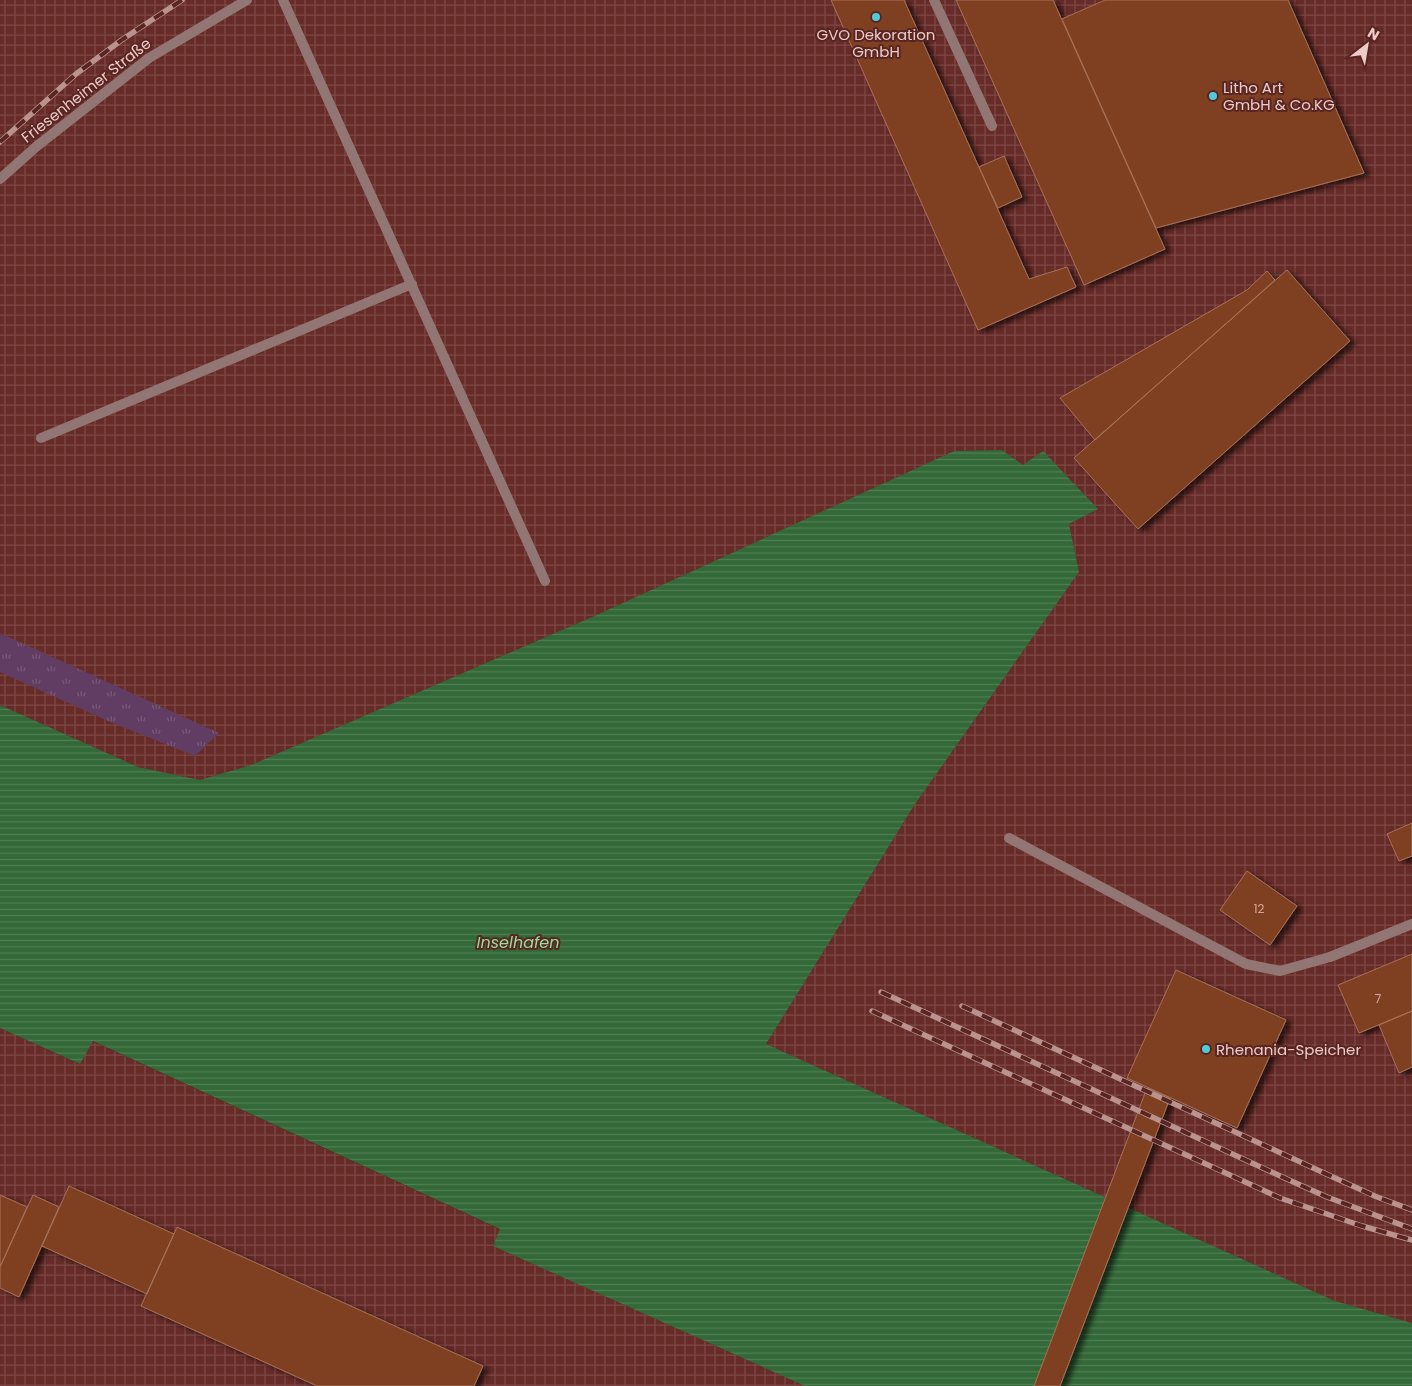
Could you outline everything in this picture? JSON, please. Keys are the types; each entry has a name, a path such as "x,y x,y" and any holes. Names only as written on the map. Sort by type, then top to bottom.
{"street":[{"name":"Friesenheimer Straße","path":"0,179 37,146 149,58 247,0"},
{"path":"282,0 545,581"},
{"path":"934,0 992,126"},
{"path":"41,438 412,284"},
{"path":"1009,838 1246,964 1280,971 1330,957 1412,924"}],"shaded area":[{"path":"0,0 1412,0 1412,1323 1335,1301 766,1044 915,804 1079,572 1069,524 1098,509 1023,465 1002,450 954,451 601,613 251,765 200,780 138,767 0,705"},
{"path":"0,1028 79,1064 92,1041 501,1230 493,1246 805,1386 0,1386"}],"green space":[{"path":"0,633 219,733 195,756 108,721 0,672"}],"water":[{"name":"Inselhafen","path":"1002,450 1023,465 1043,451 1098,509 1069,524 1079,572 915,804 766,1044 1335,1301 1412,1323 1412,1386 805,1386 493,1246 500,1229 93,1041 80,1064 0,1028 0,705 138,767 200,780 251,765 601,613 954,451"}],"building":[{"path":"831,0 904,0 1029,279 1067,267 1076,287 978,330"},
{"path":"956,0 1053,0 1165,249 1084,285"},
{"name":"Litho Art GmbH & Co.KG","path":"1105,0 1288,0 1364,173 1156,228 1062,19"},
{"path":"1004,156 1022,197 998,208 979,167"},
{"path":"1287,270 1350,341 1138,529 1074,458"},
{"path":"1267,271 1275,280 1095,440 1060,398 1247,290"},
{"path":"1412,823 1412,856 1399,861 1387,834"},
{"path":"1247,871 1297,906 1270,945 1220,910"},
{"path":"1412,954 1412,1011 1359,1033 1338,985"},
{"name":"Rhenania-Speicher","path":"1176,970 1286,1020 1237,1128 1127,1078"},
{"path":"1412,1011 1412,1067 1399,1073 1379,1025"},
{"path":"1147,1088 1170,1098 1060,1386 1034,1386"},
{"path":"69,1186 174,1234 147,1294 42,1246"},
{"path":"0,1195 27,1207 0,1267"},
{"path":"33,1195 59,1207 19,1297 0,1288 0,1267"},
{"path":"177,1227 483,1366 474,1386 317,1386 141,1306"}],"railway":[{"path":"0,142 76,74 123,39 182,0"},
{"path":"881,992 1327,1197 1412,1229"},
{"path":"962,1006 1335,1178 1412,1210"},
{"path":"872,1011 1280,1198 1362,1226 1412,1240"}],"place":[{"name":"GVO Dekoration GmbH","path":"876,17"},
{"name":"Litho Art GmbH & Co.KG","path":"1213,96"},
{"name":"Rhenania-Speicher","path":"1206,1049"}]}
